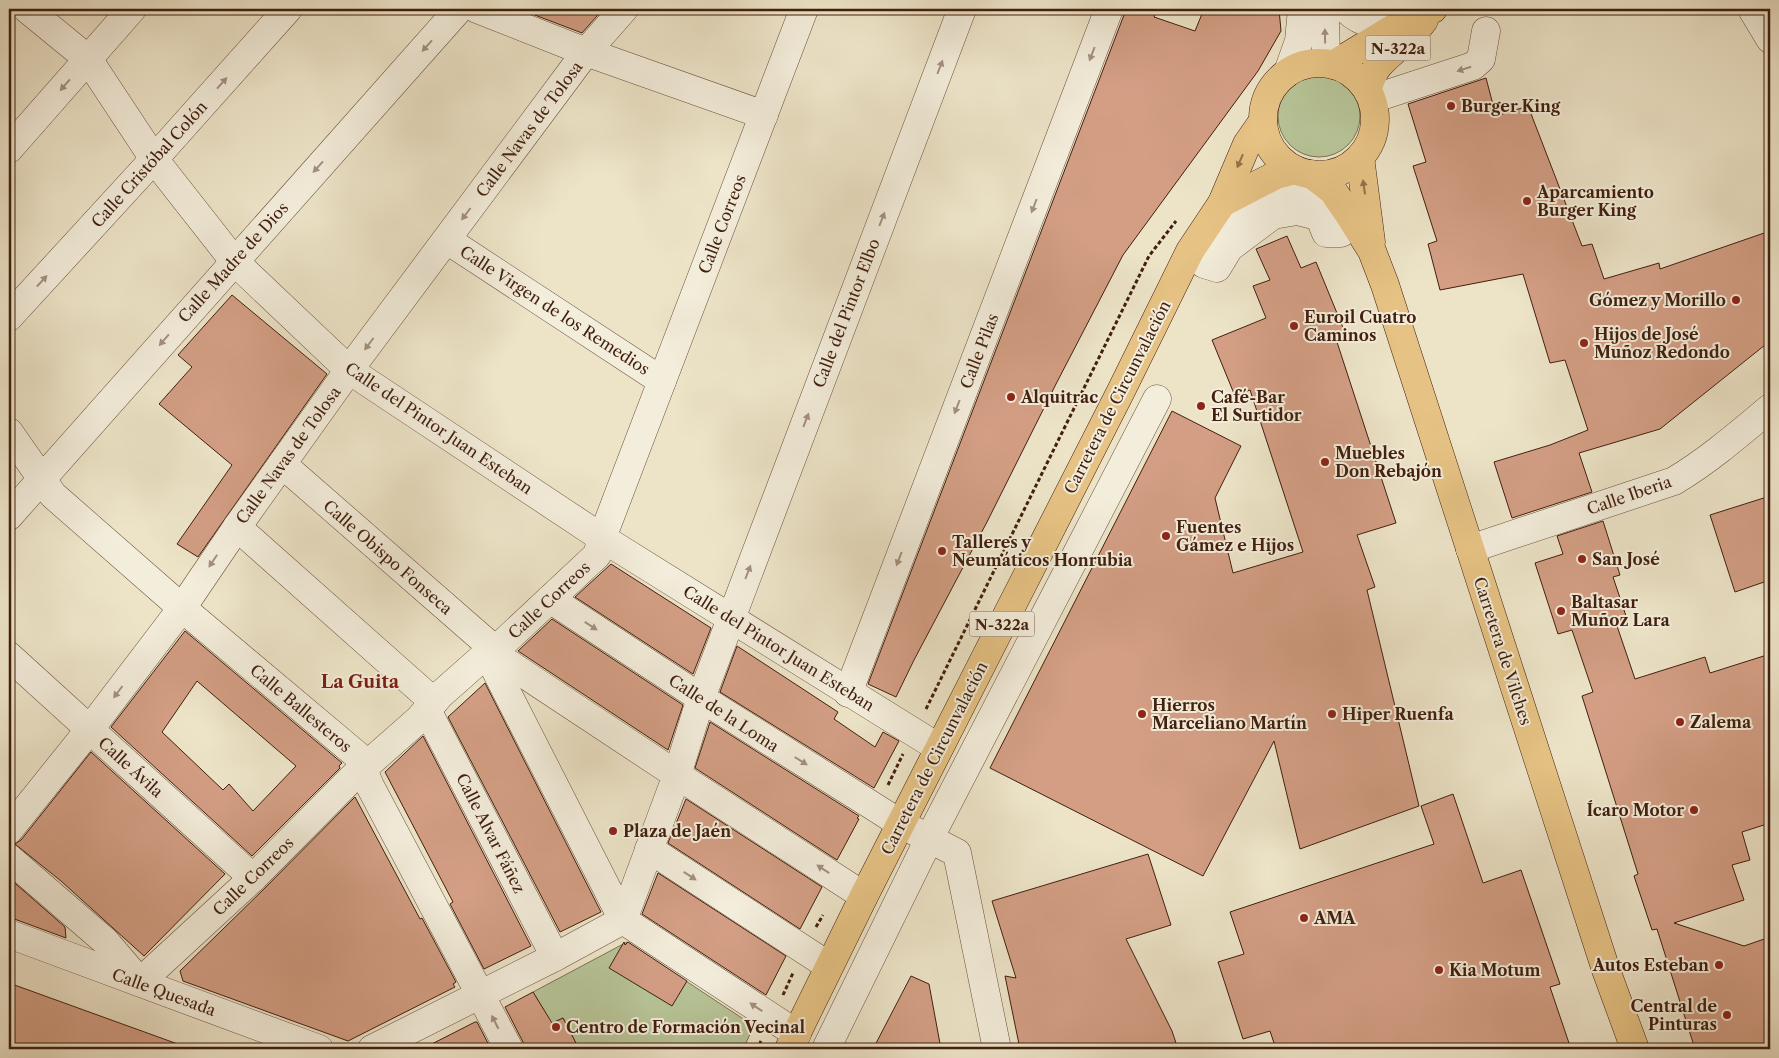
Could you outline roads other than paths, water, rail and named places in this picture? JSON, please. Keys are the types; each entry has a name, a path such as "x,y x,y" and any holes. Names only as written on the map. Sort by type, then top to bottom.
{"main road":[{"name":"N-322a","path":"1329,64 1404,22 1433,9"},
{"name":"N-322a","path":"1369,94 1372,76 1379,65 1415,33 1433,9"},
{"name":"N-322a","path":"1310,63 1329,64 1343,68 1352,74 1369,94 1375,114 1374,129 1369,144 1360,157 1350,165 1339,171 1324,174 1304,172 1280,159 1272,149 1266,137 1263,121 1264,106 1276,82 1288,72 1310,63"},
{"name":"Carretera de Circunvalación","path":"793,1041 900,824 1121,391 1190,251 1222,203 1247,144 1263,121"},
{"name":"Carretera de Vilches","path":"1360,157 1372,251"},
{"name":"Carretera de Circunvalación","path":"1222,203 1276,175 1304,172"},
{"name":"Carretera de Vilches","path":"1304,172 1333,191 1372,251 1386,285 1606,970 1635,1049"}],"street":[{"name":"Calle del Pintor Juan Esteban","path":"27,9 88,59 154,159 234,260 349,370 602,538 939,748"},
{"path":"9,149 132,9"},
{"name":"Calle Cristóbal Colón","path":"9,317 288,9"},
{"path":"477,9 586,52 764,115"},
{"name":"Calle Navas de Tolosa","path":"9,830 90,729 182,608 236,527 349,370 586,52 624,9"},
{"name":"Calle Correos","path":"140,982 253,878 363,769 483,657 502,644 597,555 804,9"},
{"name":"Calle del Pintor Elbo","path":"623,920 677,775 701,698 731,617 962,9"},
{"name":"Calle Pilas","path":"848,693 1109,9"},
{"path":"1288,72 1299,40 1302,9"},
{"path":"1325,9 1329,64"},
{"path":"1346,9 1360,19 1373,24 1386,26 1404,22"},
{"path":"1752,9 1770,39"},
{"name":"Calle Madre de Dios","path":"9,516 234,260 446,14"},
{"path":"1369,94 1473,66 1481,59 1486,31"},
{"path":"1298,186 1319,195 1328,206 1340,233 1326,233 1320,218 1313,214 1297,211 1273,215 1230,248 1217,268 1204,264 1241,214 1262,197 1285,187 1298,186"},
{"name":"Calle Virgen de los Remedios","path":"447,240 662,381"},
{"path":"826,1049 930,838 1157,400"},
{"name":"Calle Iberia","path":"1470,549 1674,480 1693,470 1770,408"},
{"name":"Calle Ballesteros","path":"9,432 53,496 182,608 357,754 370,786 509,1049"},
{"name":"Calle Obispo Fonseca","path":"282,464 494,649"},
{"name":"Calle Alvar Fáñez","path":"236,527 431,706 555,957"},
{"name":"Calle de la Loma","path":"550,599 701,698 900,824 957,853 997,1049"},
{"path":"494,649 506,662 864,896"},
{"path":"494,649 496,671 623,920 772,1018 793,1041"},
{"name":"Calle Ávila","path":"9,656 253,878"},
{"path":"649,849 829,966"},
{"path":"9,858 105,941 140,982"},
{"path":"372,1049 555,957 623,920"},
{"name":"Calle Quesada","path":"9,934 320,1049"}],"place":[{"name":"Burger King","path":"1451,106"},
{"name":"Aparcamiento Burger King","path":"1527,201"},
{"name":"Gómez y Morillo","path":"1736,300"},
{"name":"Euroil Cuatro Caminos","path":"1294,326"},
{"name":"Hijos de José Muñoz Redondo","path":"1584,343"},
{"name":"Alquitrac","path":"1011,397"},
{"name":"Café-Bar El Surtidor","path":"1201,406"},
{"name":"Muebles Don Rebajón","path":"1325,462"},
{"name":"Fuentes Gámez e Hijos","path":"1166,536"},
{"name":"Talleres y Neumáticos Honrubia","path":"942,551"},
{"name":"San José","path":"1582,559"},
{"name":"Baltasar Muñoz Lara","path":"1561,611"},
{"name":"Hierros Marceliano Martín","path":"1142,714"},
{"name":"Hiper Ruenfa","path":"1332,714"},
{"name":"Zalema","path":"1680,722"},
{"name":"Ícaro Motor","path":"1694,810"},
{"name":"Plaza de Jaén","path":"613,831"},
{"name":"AMA","path":"1304,918"},
{"name":"Autos Esteban","path":"1719,965"},
{"name":"Kia Motum","path":"1439,970"},
{"name":"Central de Pinturas","path":"1727,1015"},
{"name":"Centro de Formación Vecinal","path":"556,1027"}],"district":[{"name":"La Guita","path":"360,682"}]}
